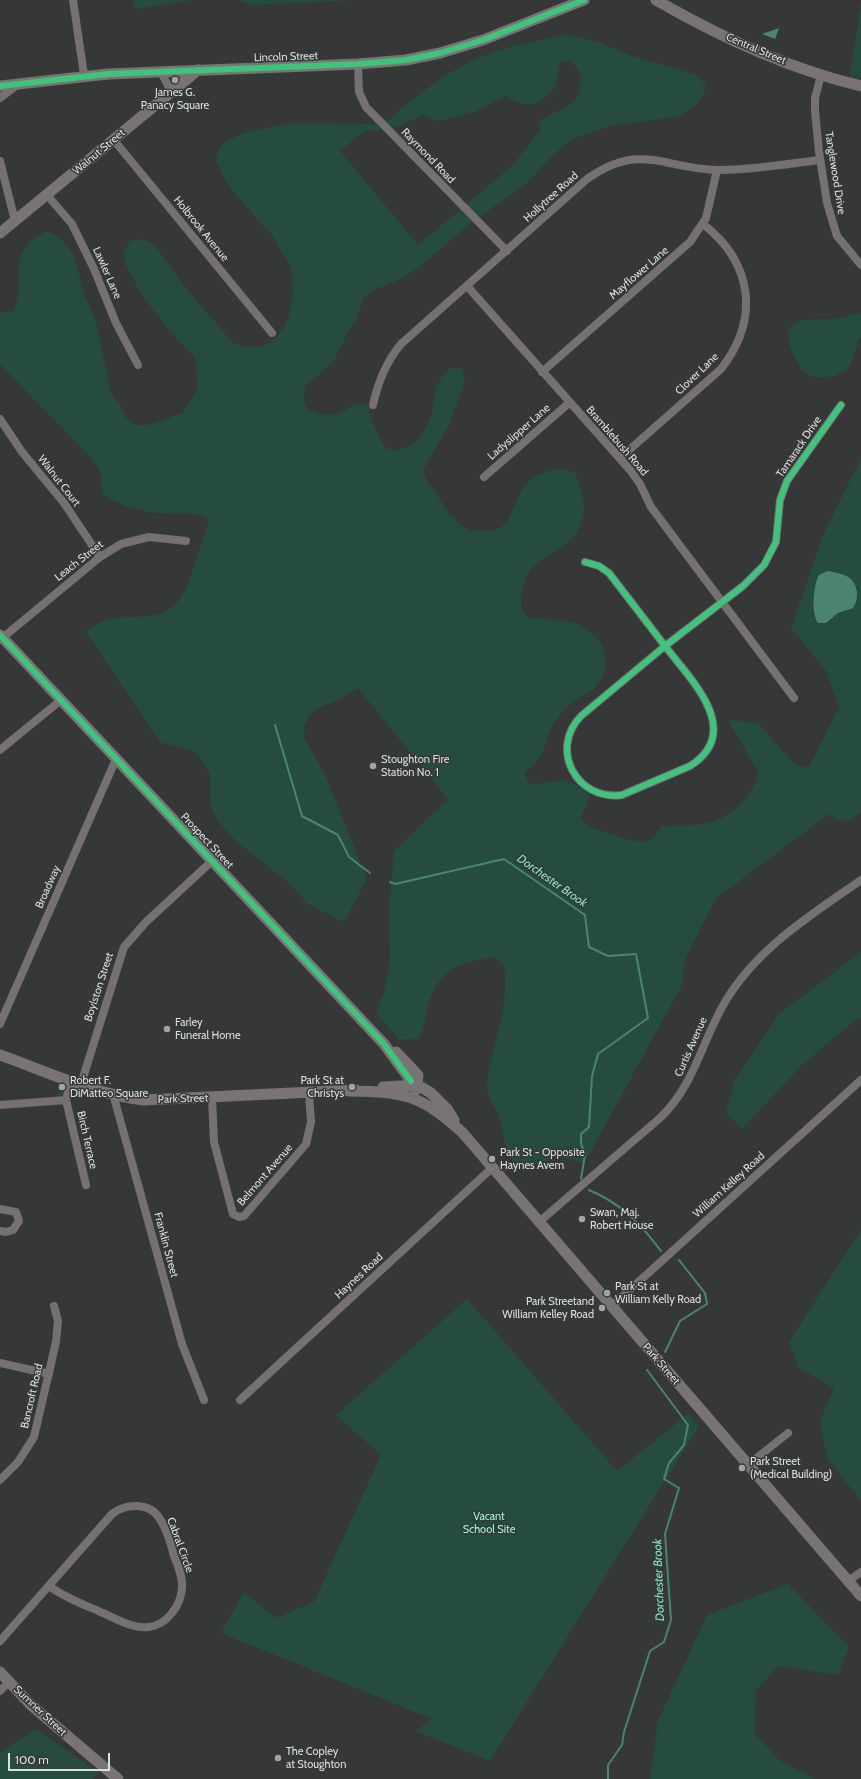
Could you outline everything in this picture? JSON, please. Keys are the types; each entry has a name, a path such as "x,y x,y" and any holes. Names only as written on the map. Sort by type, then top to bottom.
{"main road":[{"name":"Lincoln Street","path":"564,8 577,0"},
{"name":"Lincoln Street","path":"0,86 84,75 358,64 406,60 440,53 483,40 584,0"},
{"name":"Central Street","path":"656,0 688,18 747,47 821,74 861,86"},
{"name":"Walnut Street","path":"0,233 198,70"},
{"name":"Prospect Street","path":"1,638 384,1044 398,1063 405,1083 418,1075 409,1064 384,1044"},
{"name":"Park Street","path":"0,1055 113,1094 144,1100 378,1091 414,1098 435,1109 462,1132"},
{"name":"Park Street","path":"349,1091 405,1083 428,1090 447,1109 462,1132 492,1168 861,1596"},
{"path":"405,1083 414,1098"},
{"name":"Sumner Street","path":"0,1672 31,1705 118,1779"}],"street":[{"path":"73,0 84,75"},
{"name":"Raymond Road","path":"358,64 359,92 366,107 507,251"},
{"path":"160,71 168,85 169,94"},
{"name":"Tanglewood Drive","path":"821,74 815,98 815,111 820,160 834,230 848,252 861,265"},
{"path":"0,98 18,84"},
{"name":"Holbrook Avenue","path":"113,139 272,333"},
{"name":"Hollytree Road","path":"372,405 381,376 397,349 587,179 614,164 643,158 716,170 740,170 820,160"},
{"path":"0,161 15,221"},
{"name":"Mayflower Lane","path":"542,372 681,250 703,224 711,203 716,170"},
{"name":"Lawler Lane","path":"47,195 72,224 94,269 116,323 138,365"},
{"name":"Clover Lane","path":"620,458 721,369 729,359 741,333 746,303 741,272 726,245 703,224"},
{"name":"Bramblebush Road","path":"467,286 635,476 651,507 794,698"},
{"name":"Ladyslipper Lane","path":"484,477 569,403"},
{"name":"Tamarack Drive","path":"665,646 755,576 768,560 777,536 780,500 787,481 841,405"},
{"name":"Walnut Court","path":"0,420 22,452 64,503 100,557"},
{"name":"Leach Street","path":"1,638 100,557 121,544 136,539 149,537 186,541"},
{"path":"585,562 599,566 609,573 665,646 709,705 714,724 710,743 702,756 692,765 629,793 610,796 595,792 581,783 570,767 567,748 572,728 586,712 665,646"},
{"path":"0,750 61,700"},
{"name":"Broadway","path":"0,1024 116,760"},
{"name":"Boylston Street","path":"66,1100 76,1082 124,947 141,927 212,861"},
{"name":"Curtis Avenue","path":"539,1222 660,1118 675,1102 694,1070 713,1025 726,1001 759,957 788,932 861,880"},
{"name":"William Kelley Road","path":"612,1306 861,1080"},
{"name":"Belmont Avenue","path":"212,1098 214,1142 233,1214 239,1217 244,1216 306,1144 311,1122 309,1093"},
{"name":"Franklin Street","path":"113,1094 182,1344 204,1400"},
{"path":"0,1105 66,1100"},
{"name":"Birch Terrace","path":"66,1100 86,1185"},
{"name":"Haynes Road","path":"240,1400 492,1168"},
{"path":"0,1208 16,1212 19,1221 13,1230 6,1232 0,1231"},
{"name":"Bancroft Road","path":"0,1480 18,1462 30,1446 37,1427 58,1330 57,1316 54,1306"},
{"path":"0,1363 49,1374"},
{"path":"748,1465 788,1433"},
{"name":"Cabral Circle","path":"0,1641 112,1514 124,1507 134,1506 150,1510 160,1519 172,1548 182,1584 179,1601 168,1617 159,1625 144,1627 114,1618 60,1593 49,1586"},
{"path":"848,1581 861,1572"},
{"path":"0,1691 9,1682"}],"green space":[{"path":"133,0 193,0 135,9"},
{"path":"238,0 359,0 252,5"},
{"path":"861,1 861,79 850,77"},
{"path":"561,35 573,36 598,42 635,57 696,75 706,85 703,97 696,105 676,117 615,125 579,136 569,141 549,159 527,183 471,223 418,268 397,281 373,290 363,298 356,321 349,330 333,362 306,386 303,398 307,409 318,414 332,415 344,411 354,404 367,404 375,428 383,444 387,449 400,450 412,445 421,437 432,414 436,389 441,378 449,369 461,367 465,380 449,425 422,472 450,515 470,531 495,531 506,524 523,488 534,476 547,471 561,469 574,472 579,483 584,504 581,524 569,542 541,560 529,572 523,588 521,609 530,618 567,621 578,624 587,629 601,644 605,653 606,663 604,674 598,684 564,710 551,730 541,755 524,773 530,785 555,781 568,781 581,788 590,795 581,818 589,827 629,840 644,842 654,837 661,826 702,824 721,819 738,807 751,791 759,773 728,720 758,723 796,766 809,767 839,708 826,671 791,628 824,533 861,458 861,812 850,820 839,821 829,814 716,898 686,957 683,971 683,983 590,1153 583,1163 557,1156 524,1172 518,1167 507,1149 499,1117 487,1091 489,1071 502,1012 505,982 504,966 496,958 476,960 449,972 436,987 431,996 420,1038 400,1040 377,1015 379,1004 384,993 390,959 389,908 394,852 448,799 358,688 340,699 317,709 309,716 304,727 305,739 324,773 367,879 344,922 306,903 300,894 284,879 236,841 219,822 213,811 210,799 210,775 203,762 195,752 160,742 86,632 94,625 103,621 155,615 165,612 173,606 180,599 189,582 209,519 203,516 186,513 161,513 138,510 103,495 100,471 94,461 0,364 0,313 13,311 18,298 20,259 24,250 32,241 46,231 58,236 68,246 75,259 85,296 96,322 111,393 120,405 126,418 136,425 148,425 183,413 198,388 195,357 166,327 140,292 125,263 124,251 130,241 142,239 154,244 185,287 233,343 245,347 257,347 270,343 285,326 289,315 293,292 291,268 272,235 236,195 227,183 216,161 218,150 226,141 247,132 291,123 385,124 434,83 477,58 516,45","holes":["571,60 581,75 579,96 569,105 539,121 540,130 512,166 418,245 340,151 363,132 400,126 422,115 439,121 474,112 505,96 521,103 531,104 538,102 553,90 561,62"]},
{"path":"861,313 861,338 858,339 853,360 846,370 837,375 814,377 805,373 801,369 794,357 789,341 788,334 792,325 797,322 807,320 834,319"},
{"path":"861,952 861,1018 853,1022 802,1065 742,1129 726,1113 735,1079 779,1014"},
{"path":"60,1084 66,1086 62,1096 57,1098"},
{"path":"861,1230 861,1501 827,1458 820,1421 834,1388 799,1368 789,1342"},
{"name":"Vacant School Site","path":"467,1299 617,1471 688,1414 699,1426 490,1761 416,1731 432,1719 221,1633 244,1592 276,1618 314,1602 381,1455 336,1415"},
{"path":"788,1584 849,1647 838,1675 778,1666 756,1690 754,1733 781,1762 815,1779 650,1779 658,1721 707,1615"},
{"path":"35,1729 98,1772 93,1779 0,1779 0,1753"}],"shaded area":[{"path":"779,28 775,39 762,34"},
{"path":"828,571 844,575 852,580 855,584 857,599 853,608 838,613 826,623 818,623 814,613 815,586 819,575"}],"waterway":[{"name":"Dorchester Brook","path":"275,725 302,816 338,835 349,857 370,873"},
{"name":"Dorchester Brook","path":"390,882 395,884 504,859 585,915 589,947 608,956 636,954 648,1018 598,1054 592,1076 589,1127 581,1134 581,1143 585,1155 581,1179"},
{"name":"Dorchester Brook","path":"589,1190 601,1195 630,1215 661,1251"},
{"name":"Dorchester Brook","path":"665,1352 680,1321 707,1304 705,1293 679,1260"},
{"name":"Dorchester Brook","path":"608,1779 608,1765 622,1745 624,1732 650,1651 664,1642 671,1620 665,1534 679,1488 664,1479 669,1463 684,1445 688,1425 647,1370"}],"cycle path":[{"path":"0,86 108,74 358,64 406,60 440,53 483,40 584,0"},
{"path":"585,562 599,566 609,573 665,646 581,716 572,729 567,743 568,757 572,770 580,781 592,790 606,795 622,795 690,766 706,752 713,737 713,721 708,705 698,689 665,646 743,586 764,565 776,542 780,500 787,481 841,405"},
{"path":"0,635 384,1044 411,1081"}],"place":[{"name":"James G. Panacy Square","path":"175,80"},
{"name":"Stoughton Fire Station No. 1","path":"373,766"},
{"name":"Farley Funeral Home","path":"167,1029"},
{"name":"Robert F. DiMatteo Square","path":"62,1087"},
{"name":"Park St at Christys","path":"352,1087"},
{"name":"Park St - Opposite Haynes Avem","path":"492,1159"},
{"name":"Swan, Maj. Robert House","path":"582,1219"},
{"name":"Park St at William Kelly Road","path":"607,1293"},
{"name":"Park Streetand William Kelley Road","path":"602,1308"},
{"name":"Park Street (Medical Building)","path":"742,1468"},
{"name":"The Copley at Stoughton","path":"278,1758"}]}
